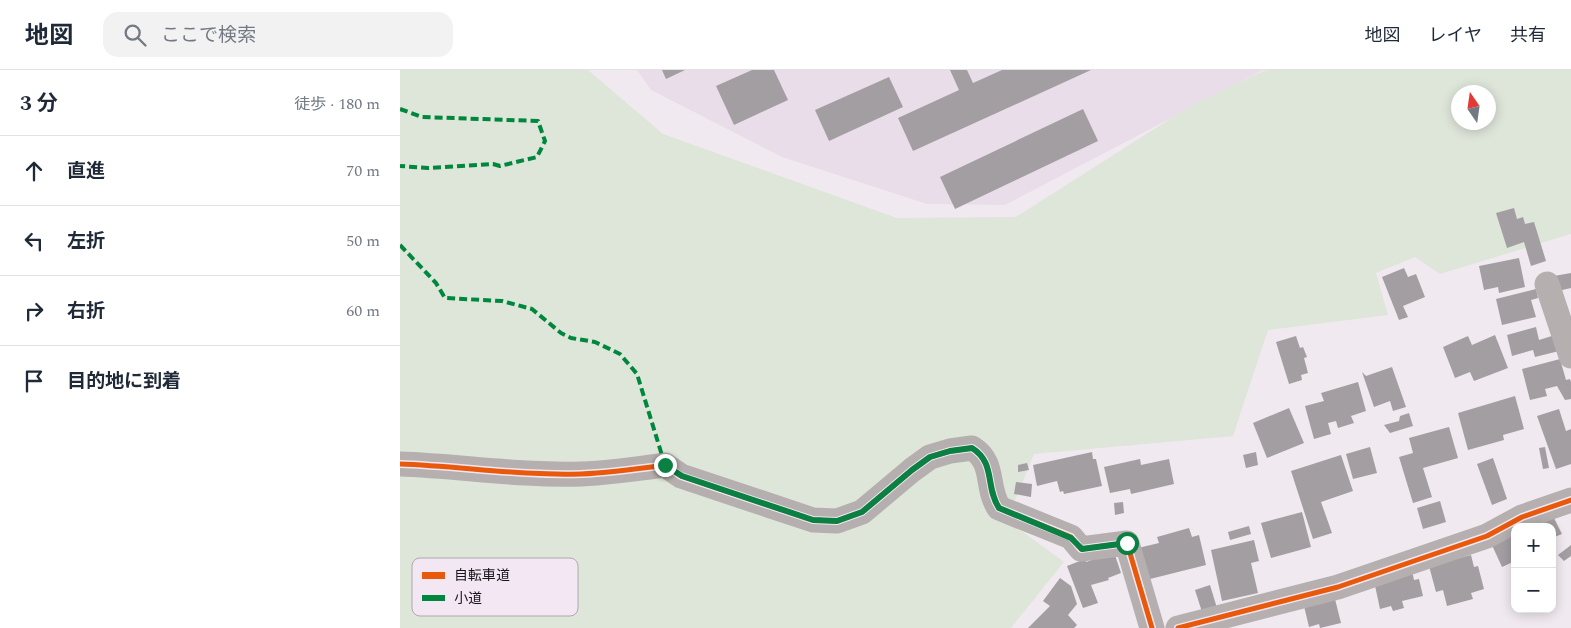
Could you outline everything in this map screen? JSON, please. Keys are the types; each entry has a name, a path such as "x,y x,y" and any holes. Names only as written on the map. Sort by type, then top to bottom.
{"street":[{"path":"1547,284 1571,356"},
{"path":"400,464 580,474 617,472 665,465 682,476 813,520 837,521 862,512 930,457 950,451 972,448 985,460 994,500 999,508 1071,538 1082,549 1127,543 1152,628"},
{"path":"1178,628 1338,587 1487,536 1522,517 1571,500"}],"shaded area":[{"path":"400,70 588,70 663,134 897,218 1016,217 1195,103 1266,70 1571,70 1571,234 1440,274 1415,257 1376,273 1388,315 1268,330 1233,436 1034,454 1007,520 1064,562 1011,628 400,628"},
{"path":"637,70 1263,70 1005,205 927,204 782,157 651,90"}],"building":[{"path":"662,70 685,70 666,79"},
{"path":"752,70 774,70 788,100 734,125 716,86"},
{"path":"950,70 967,70 973,83 1002,70 1091,70 913,151 898,118 959,90"},
{"path":"889,77 903,107 829,141 815,110"},
{"path":"1083,109 1098,141 955,209 940,177"},
{"path":"1514,208 1517,219 1523,217 1525,224 1534,222 1546,261 1531,266 1524,242 1507,248 1496,213"},
{"path":"1519,258 1525,287 1499,293 1498,287 1484,290 1479,266"},
{"path":"1404,268 1408,277 1416,274 1425,297 1403,306 1408,317 1399,320 1382,277"},
{"path":"1571,273 1571,288 1558,291 1554,276"},
{"path":"1536,289 1538,298 1531,300 1536,317 1502,325 1496,299"},
{"path":"1536,327 1539,340 1555,335 1559,351 1535,357 1533,350 1512,356 1507,335"},
{"path":"1495,335 1508,368 1474,381 1470,372 1455,378 1443,347 1468,336 1472,345"},
{"path":"1296,336 1300,348 1303,347 1307,357 1304,358 1308,373 1301,375 1302,380 1289,384 1276,342"},
{"path":"1560,359 1566,380 1570,379 1571,382 1571,399 1565,400 1557,386 1545,389 1547,396 1530,400 1522,369"},
{"path":"1392,367 1406,407 1393,411 1390,401 1374,407 1362,372 1366,376"},
{"path":"1358,382 1366,411 1351,416 1354,423 1338,428 1336,421 1328,423 1331,434 1314,439 1305,406 1324,401 1321,393"},
{"path":"1515,396 1524,429 1503,435 1504,440 1468,450 1458,413"},
{"path":"1289,408 1304,443 1267,458 1253,423"},
{"path":"1559,409 1566,431 1571,429 1571,464 1556,469 1537,416"},
{"path":"1409,413 1413,426 1390,433 1384,425 1399,421 1400,416"},
{"path":"1449,427 1458,458 1423,468 1432,497 1413,503 1399,457 1413,453 1409,438"},
{"path":"1370,447 1377,473 1353,479 1346,454"},
{"path":"1545,447 1549,468 1543,469 1539,448"},
{"path":"1092,452 1093,459 1096,459 1102,486 1064,494 1063,491 1060,492 1057,481 1037,486 1033,465"},
{"path":"1256,452 1258,465 1246,468 1243,455"},
{"path":"1341,455 1353,491 1321,502 1332,533 1313,539 1291,471"},
{"path":"1493,458 1507,499 1492,505 1477,464"},
{"path":"1140,459 1141,465 1169,459 1174,484 1131,494 1130,489 1110,493 1104,467"},
{"path":"1027,463 1029,470 1018,472 1018,465"},
{"path":"1016,482 1032,484 1031,497 1014,494"},
{"path":"1440,501 1446,522 1423,529 1417,508"},
{"path":"1123,502 1124,513 1115,515 1114,503"},
{"path":"1302,512 1311,547 1271,558 1261,523"},
{"path":"1554,518 1562,534 1556,536 1556,523 1543,523"},
{"path":"1249,526 1251,534 1230,540 1228,532"},
{"path":"1189,528 1192,537 1199,535 1206,565 1146,580 1138,548 1159,543 1157,537"},
{"path":"1511,534 1511,563 1502,567 1491,543"},
{"path":"1254,540 1259,561 1251,563 1258,593 1222,601 1211,550"},
{"path":"1571,545 1571,556 1564,561 1558,555"},
{"path":"1114,552 1121,573 1108,578 1109,580 1091,585 1098,603 1083,608 1067,566 1085,559 1086,562"},
{"path":"1471,555 1474,567 1478,566 1484,589 1471,593 1473,599 1447,606 1443,590 1436,592 1429,566"},
{"path":"1412,571 1414,580 1419,579 1423,596 1402,601 1404,608 1393,611 1391,606 1380,609 1374,581"},
{"path":"1060,578 1071,586 1077,604 1068,615 1077,625 1074,628 1028,628 1050,606 1043,601"},
{"path":"1210,585 1217,608 1202,612 1195,590"},
{"path":"1334,595 1341,623 1320,628 1319,624 1309,627 1304,606"}],"marked path":[{"path":"400,109 422,117 538,121 545,141 537,157 500,166 493,164 428,168 400,166"},
{"path":"400,245 436,283 445,298 502,301 532,309 561,333 571,338 595,342 620,354 637,374 665,465"}],"cycle path":[{"path":"400,464 558,474 602,473 665,465 681,476 813,520 837,521 862,512 930,457 950,451 972,448 984,461 992,492 999,508 1071,537 1081,549 1127,543 1152,628"},
{"path":"1178,628 1338,587 1487,536 1522,517 1571,500"}],"route":[{"path":"665,465 682,476 813,520 837,521 862,512 930,457 950,451 972,448 985,460 994,500 999,508 1071,538 1082,549 1127,543"}]}
